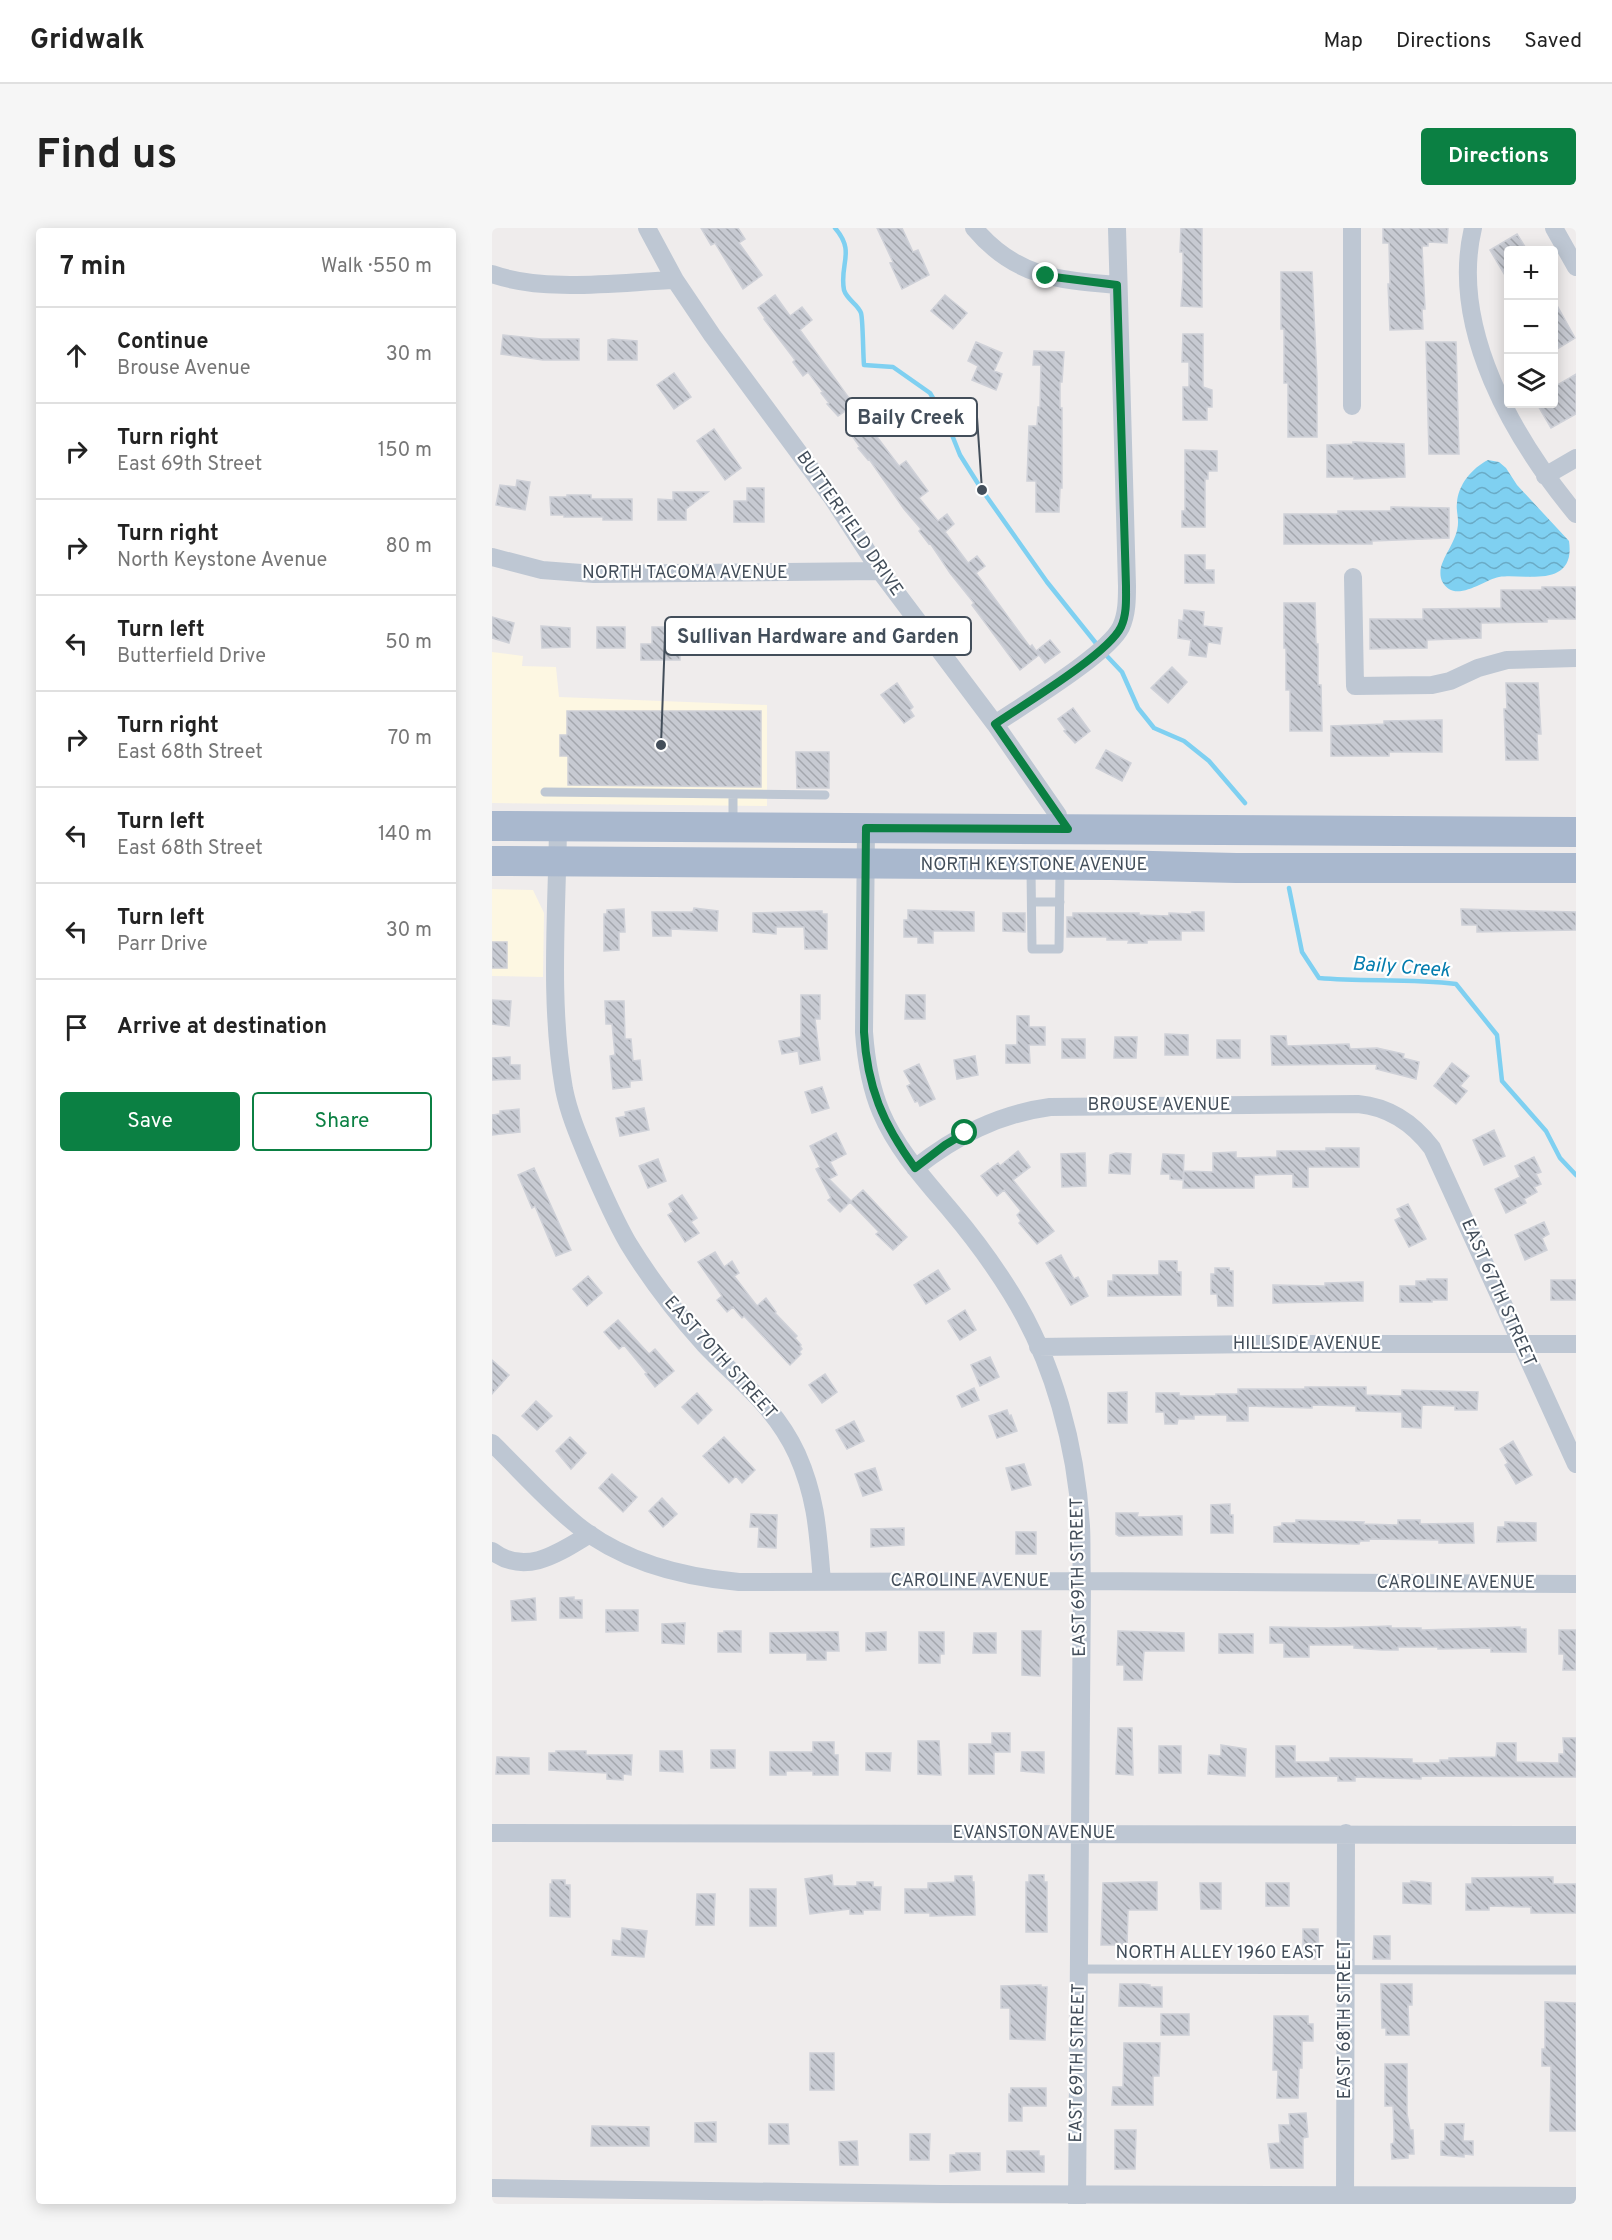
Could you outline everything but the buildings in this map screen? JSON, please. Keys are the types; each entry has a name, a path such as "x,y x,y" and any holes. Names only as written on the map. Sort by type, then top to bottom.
{"main road":[{"name":"NORTH KEYSTONE AVENUE","path":"492,826 1066,827 1576,832"},
{"name":"NORTH KEYSTONE AVENUE","path":"492,861 865,864 1067,862 1236,868 1576,868"}],"street":[{"name":"BUTTERFIELD DRIVE","path":"647,228 675,280 712,334 833,499 880,571 995,724 1066,827"},
{"path":"974,228 998,252 1032,272 1061,280 1117,285"},
{"path":"995,724 1074,670 1113,640 1121,627 1125,614 1117,285 1118,228"},
{"path":"1352,228 1352,406"},
{"path":"1473,228 1468,268 1470,301 1477,337 1485,360 1503,403 1545,476 1576,514"},
{"path":"1554,228 1576,267"},
{"path":"492,274 515,281 553,284 675,280"},
{"path":"1545,476 1576,458"},
{"name":"NORTH TACOMA AVENUE","path":"492,557 542,570 594,574 880,571"},
{"path":"1353,577 1354,686 1432,686 1450,681 1478,668 1507,660 1576,658"},
{"name":"EAST 70TH STREET","path":"558,826 557,1021 564,1089 576,1129 607,1204 644,1269 675,1311 750,1388 774,1416 786,1435 803,1469 815,1505 822,1582"},
{"name":"EAST 69TH STREET","path":"866,828 866,1060 873,1092 883,1118 915,1168 992,1262 1016,1300 1038,1347 1059,1402 1073,1460 1081,1526 1082,1581 1077,2199"},
{"name":"BROUSE AVENUE","path":"915,1168 951,1141 992,1121 1021,1112 1064,1105 1358,1104 1382,1108 1413,1126"},
{"name":"EAST 67TH STREET","path":"1413,1126 1435,1153 1576,1464"},
{"name":"HILLSIDE AVENUE","path":"1038,1347 1576,1344"},
{"name":"CAROLINE AVENUE","path":"492,1443 576,1524 590,1534 614,1549 645,1563 690,1576 739,1582 1082,1581 1576,1584"},
{"path":"492,1551 513,1561 534,1562 552,1557 590,1534"},
{"name":"EVANSTON AVENUE","path":"492,1833 1576,1835"},
{"name":"EAST 68TH STREET","path":"1345,2200 1346,1833"},
{"path":"492,2188 1077,2199 1345,2200 1576,2196"}],"lane":[{"path":"545,792 825,795"},
{"path":"733,794 733,827"},
{"path":"1067,862 1060,902 1059,949 1032,949 1032,902 1067,862"},
{"path":"1032,902 1060,902"},
{"name":"NORTH ALLEY 1960 EAST","path":"1079,1970 1576,1970"}],"shaded area":[{"path":"492,652 523,656 522,666 556,667 559,697 767,705 767,806 492,803"},
{"path":"492,889 533,890 544,913 543,977 492,976"}],"water":[{"path":"1488,460 1499,462 1506,468 1517,485 1569,541 1569,556 1564,567 1556,573 1534,577 1499,577 1469,589 1454,591 1447,588 1440,574 1457,529 1458,496 1467,478"}],"waterway":[{"name":"Baily Creek","path":"835,228 845,244 844,290 861,313 864,365 893,367 930,393 946,420 960,455 982,490 1047,582 1099,647"},
{"name":"Baily Creek","path":"1105,654 1122,672 1138,708 1154,728 1184,741 1209,761 1245,803"},
{"name":"Baily Creek","path":"1289,888 1302,952 1319,978 1456,984 1497,1035 1502,1081 1546,1131 1560,1158 1576,1175"}],"place":[{"name":"Baily Creek","path":"982,490"},
{"name":"Sullivan Hardware and Garden","path":"661,745"}],"route":[{"path":"965,1133 915,1168 886,1124 875,1098 866,1060 864,1032 866,828 1068,829 995,724 1113,640 1121,627 1125,614 1117,285 1069,281 1046,276"}]}
